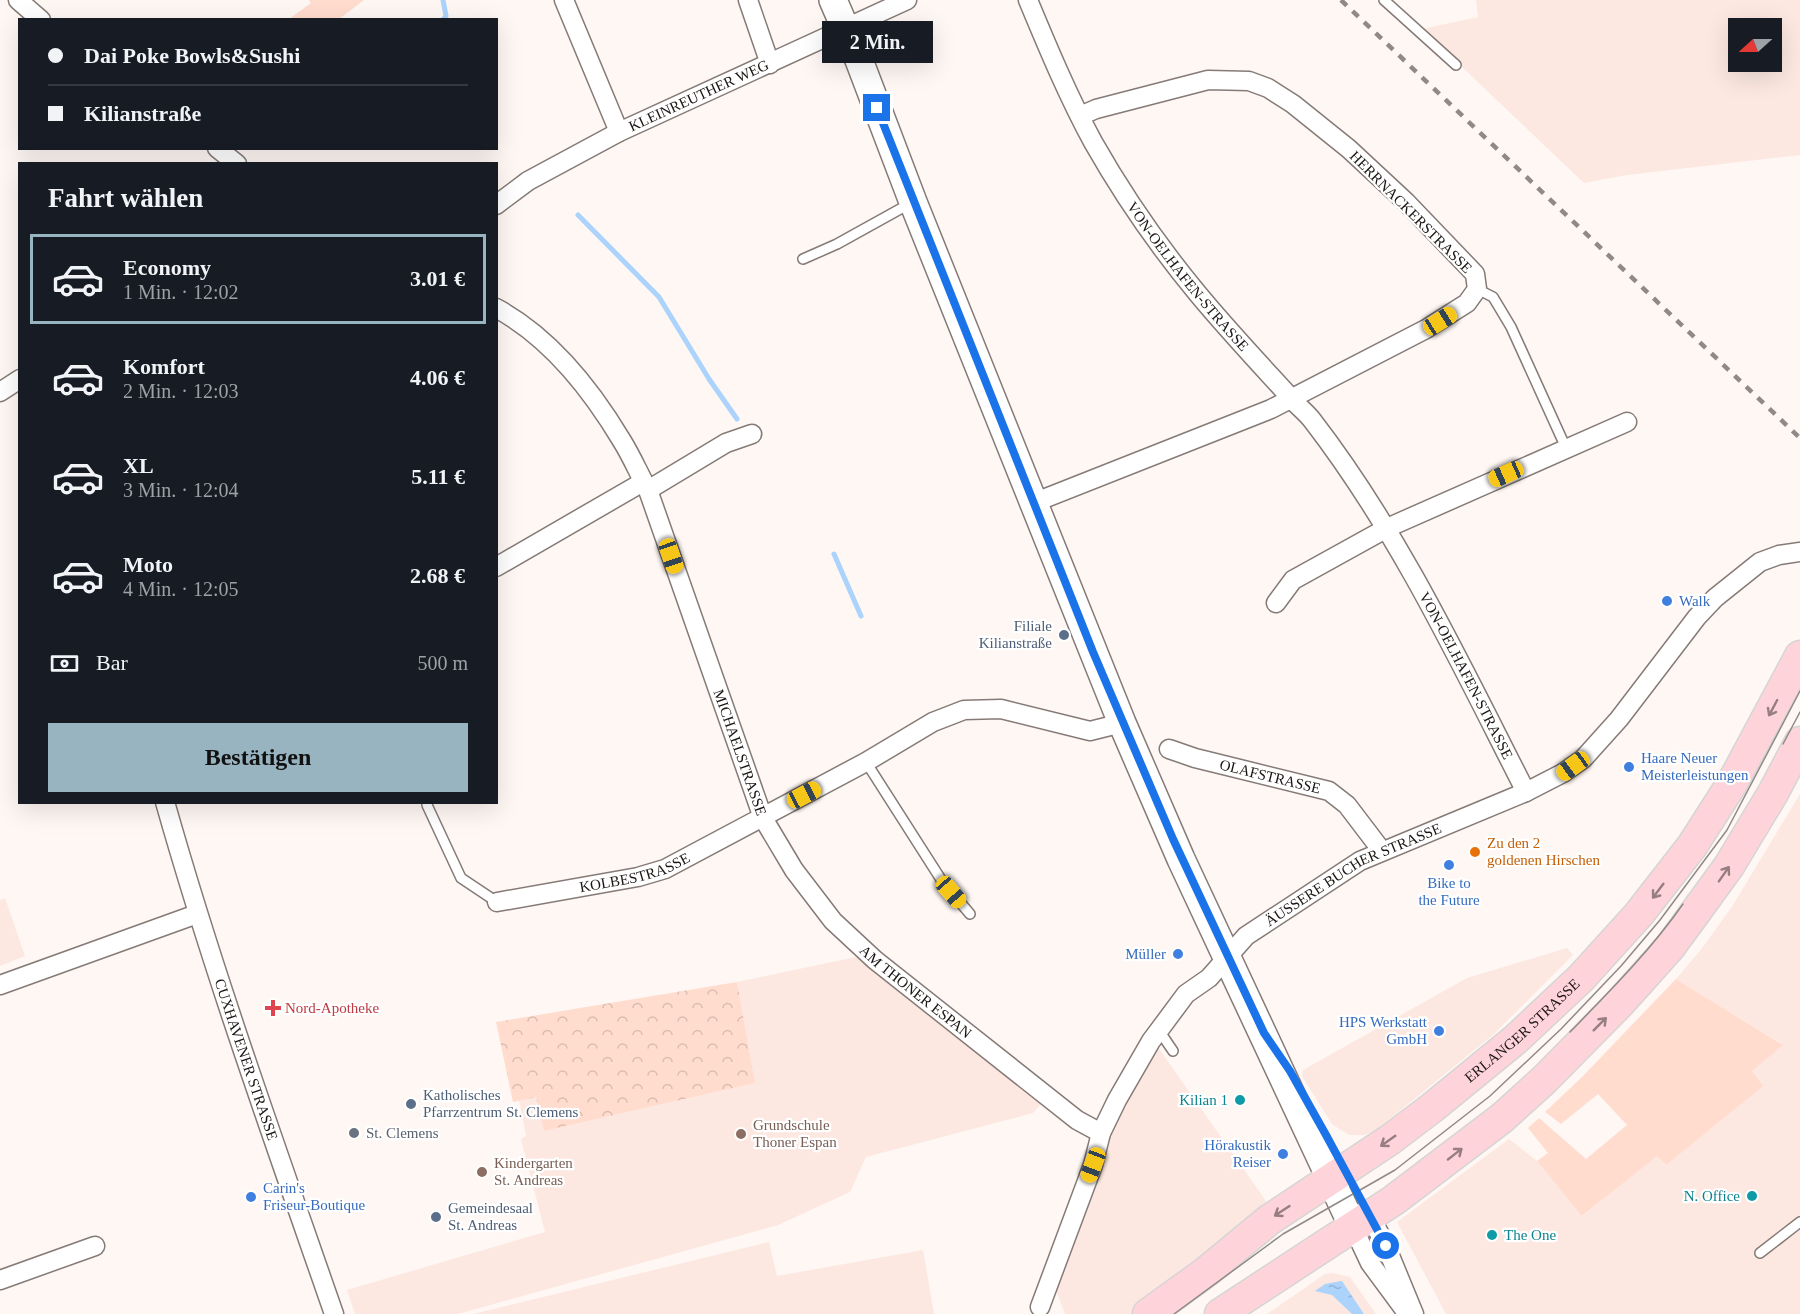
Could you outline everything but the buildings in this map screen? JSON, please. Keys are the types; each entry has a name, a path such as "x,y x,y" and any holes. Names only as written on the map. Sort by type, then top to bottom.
{"main road":[{"path":"833,0 1122,723 1227,958 1361,1221"},
{"name":"ERLANGER STRASSE","path":"1148,1314 1202,1275 1269,1220 1412,1124 1493,1059 1559,1000 1639,915 1712,816 1800,656"},
{"path":"1220,1314 1414,1186 1512,1110 1636,987 1670,947 1728,868 1800,742"}],"street":[{"path":"18,0 39,18"},
{"path":"564,0 619,132"},
{"path":"748,0 771,64"},
{"name":"KLEINREUTHER WEG","path":"498,204 528,181 619,132 907,0"},
{"name":"VON-OELHAFEN-STRASSE","path":"1028,0 1055,65 1093,141 1168,256 1199,295 1291,399 1311,418 1387,528 1431,606 1526,792"},
{"name":"HERRNACKERSTRASSE","path":"1033,503 1271,409 1426,329 1467,303 1477,290 1475,274 1406,202 1349,149 1293,104 1268,88 1248,81 1208,80 1096,109 1080,116"},
{"path":"220,150 234,162"},
{"name":"MICHAELSTRASSE","path":"498,309 541,339 570,368 623,442 646,486 763,818 866,762 933,722 964,710 1001,709 1090,731 1122,723"},
{"path":"1276,603 1293,580 1387,528 1627,422"},
{"path":"498,566 726,442 752,434"},
{"name":"ÄUSSERE BUCHER STRASSE","path":"1040,1307 1093,1165 1101,1133 1117,1100 1158,1029 1186,994 1209,978 1246,936 1326,881 1382,851 1526,792 1563,773 1583,759 1619,719 1697,617 1715,598 1760,562 1779,555 1797,555"},
{"name":"OLAFSTRASSE","path":"1169,749 1195,758 1329,791 1347,805 1382,851"},
{"name":"CUXHAVENER STRASSE","path":"166,804 197,914 258,1099 334,1314"},
{"name":"KOLBESTRASSE","path":"497,902 638,877 665,869 763,818"},
{"name":"AM THONER ESPAN","path":"763,818 794,870 832,921 875,960 1077,1120 1101,1133"},
{"path":"0,985 197,914"},
{"path":"1361,1221 1370,1263 1407,1314"},
{"path":"1361,1221 1386,1246 1414,1314"},
{"path":"0,1280 95,1246"}],"lane":[{"path":"1384,0 1456,65"},
{"path":"803,259 837,244 913,202"},
{"path":"1477,290 1493,297 1511,327 1566,448"},
{"path":"866,762 942,881 970,914"},
{"path":"427,805 461,878 497,902"},
{"path":"1158,1029 1173,1051"},
{"path":"1760,1253 1800,1222"}],"shaded area":[{"path":"1476,0 1800,0 1800,155 1627,175 1584,183 1422,29 1478,17"},
{"path":"1800,794 1800,1314 1446,1314 1397,1222 1509,1139 1537,1161 1583,1216 1657,1155 1665,1165 1762,1086 1752,1071 1782,1044 1676,979 1703,947 1733,905"},
{"path":"5,898 25,956 0,966 0,900"},
{"path":"1567,948 1573,955 1494,1034 1375,1131 1365,1135 1349,1135 1332,1124 1302,1076 1303,1070 1467,978"},
{"name":"Grundschule Thoner Espan","path":"856,957 1042,1103 1033,1113 866,1157 850,1192 778,1225 458,1314 355,1314 347,1290 545,1232 521,1139 526,1136 519,1100 536,1097 544,1131 755,1083 737,982"},
{"path":"1157,1046 1266,1201 1265,1216 1139,1314 1065,1314 1054,1285 1120,1114 1138,1076"},
{"path":"769,1242 777,1276 923,1250 934,1314 473,1314"},
{"path":"1333,1273 1350,1277 1376,1314 1267,1314 1325,1274"}],"green space":[{"path":"309,0 364,0 340,18 290,18 311,3"},
{"path":"1800,765 1800,775 1768,832 1733,888 1695,941 1643,1002 1568,1076"},
{"path":"1676,979 1783,1045 1752,1071 1763,1086 1666,1165 1657,1156 1582,1216 1537,1161 1548,1153 1528,1128 1539,1118 1586,1159 1627,1125 1598,1094 1561,1124 1545,1112"},
{"path":"737,982 755,1083 544,1131 536,1097 513,1102 496,1022"}],"water":[{"path":"1342,1281 1364,1314 1352,1314 1332,1295 1315,1291 1325,1284"}],"waterway":[{"path":"443,0 444,18"},
{"path":"578,215 659,297 709,379 737,419"},
{"path":"834,554 861,616"}],"tram line":[{"path":"1174,1314 1283,1234 1395,1170 1490,1096 1561,1029 1621,966 1660,920 1727,830 1800,691"},
{"path":"1783,744 1800,712"},
{"path":"1570,1032 1615,986 1683,904"}],"railway":[{"path":"1341,0 1800,438"}],"place":[{"name":"Walk","path":"1667,601"},
{"name":"Filiale Kilianstraße","path":"1064,635"},
{"name":"Haare Neuer Meisterleistungen","path":"1629,767"},
{"name":"Zu den 2 goldenen Hirschen","path":"1475,852"},
{"name":"Bike to the Future","path":"1449,865"},
{"name":"Müller","path":"1178,954"},
{"name":"Nord-Apotheke","path":"273,1008"},
{"name":"HPS Werkstatt GmbH","path":"1439,1031"},
{"name":"Kilian 1","path":"1240,1100"},
{"name":"Katholisches Pfarrzentrum St. Clemens","path":"411,1104"},
{"name":"St. Clemens","path":"354,1133"},
{"name":"Grundschule Thoner Espan","path":"741,1134"},
{"name":"Hörakustik Reiser","path":"1283,1154"},
{"name":"Kindergarten St. Andreas","path":"482,1172"},
{"name":"N. Office","path":"1752,1196"},
{"name":"Carin's Friseur-Boutique","path":"251,1197"},
{"name":"Gemeindesaal St. Andreas","path":"436,1217"},
{"name":"The One","path":"1492,1235"}],"route":[{"path":"877,108 1093,652 1173,839 1264,1033 1290,1071 1386,1246"}]}
